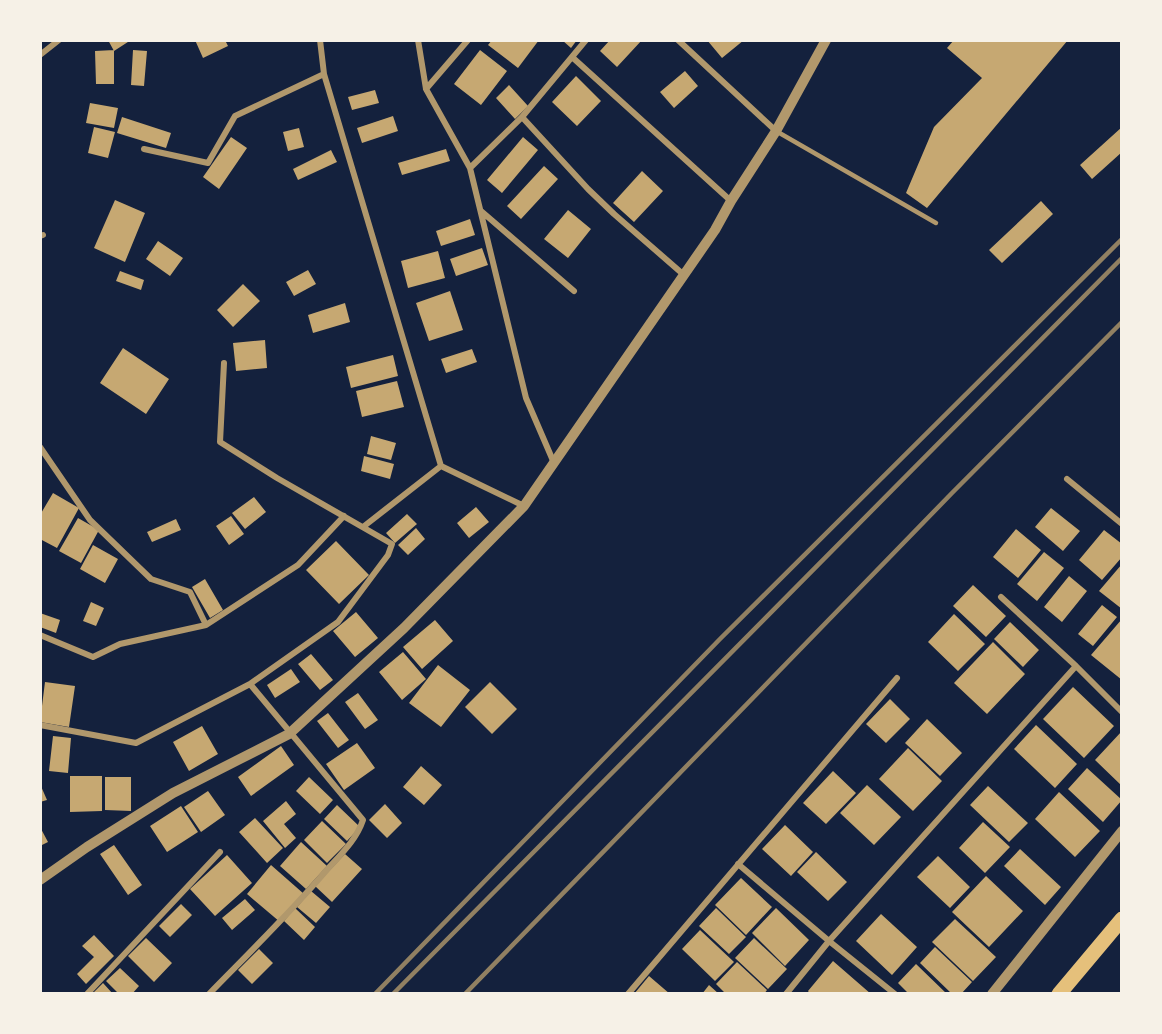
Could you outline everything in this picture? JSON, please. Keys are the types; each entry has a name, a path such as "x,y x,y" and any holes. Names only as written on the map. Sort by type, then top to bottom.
{"main road":[{"path":"1059,993 1122,918"}],"street":[{"path":"40,55 59,40"},
{"path":"320,40 324,74 441,466 524,506"},
{"path":"418,40 426,89 470,168 526,398 554,463"},
{"path":"426,89 468,40"},
{"path":"470,168 522,117 586,40"},
{"path":"678,40 776,131"},
{"path":"42,876 173,793 289,734 404,628 524,506 715,230 776,131 826,40"},
{"path":"572,57 731,201"},
{"path":"144,149 208,163 234,116 324,74"},
{"path":"522,117 607,208 684,275"},
{"path":"480,211 574,291"},
{"path":"40,725 136,744 250,684 338,622 388,555 392,544 277,478 220,442 224,363"},
{"path":"40,447 90,520 150,579 190,592 206,625"},
{"path":"363,527 441,466"},
{"path":"1067,479 1122,524"},
{"path":"40,635 93,657 120,644 206,625 298,565 344,516"},
{"path":"1001,597 1122,712"},
{"path":"786,993 829,941 1076,666"},
{"path":"628,993 897,678"},
{"path":"209,993 316,882 359,833 363,820 289,734 250,684"},
{"path":"992,993 1122,831"},
{"path":"87,993 220,852"},
{"path":"738,864 895,993"}],"lane":[{"path":"776,131 936,224"}],"building":[{"path":"108,40 131,40 114,51"},
{"path":"195,40 225,40 228,46 203,58"},
{"path":"492,40 539,40 518,68 488,45"},
{"path":"562,40 577,40 571,48"},
{"path":"610,40 642,40 617,67 600,51"},
{"path":"707,40 744,40 722,58"},
{"path":"954,40 1068,40 927,208 906,193 934,127 982,78 947,48"},
{"path":"114,50 114,84 96,84 95,51"},
{"path":"133,50 147,51 144,86 131,85"},
{"path":"480,50 507,71 481,105 454,84"},
{"path":"685,71 698,86 674,108 660,92"},
{"path":"576,76 601,101 577,126 552,102"},
{"path":"509,85 528,106 515,119 496,98"},
{"path":"375,90 379,103 352,110 348,97"},
{"path":"90,103 118,108 114,128 86,123"},
{"path":"393,116 398,131 362,143 357,128"},
{"path":"122,117 171,133 166,148 117,133"},
{"path":"94,127 115,132 108,158 88,153"},
{"path":"1122,127 1122,152 1092,179 1080,165"},
{"path":"299,128 304,147 288,151 283,132"},
{"path":"231,137 247,148 219,189 203,177"},
{"path":"523,137 538,150 502,193 487,180"},
{"path":"446,149 450,161 402,175 398,163"},
{"path":"331,150 337,162 298,180 293,169"},
{"path":"544,166 558,179 521,219 507,206"},
{"path":"642,171 663,191 634,222 613,203"},
{"path":"115,200 145,213 125,262 94,248"},
{"path":"1041,201 1053,214 1002,263 989,250"},
{"path":"568,210 591,229 568,258 544,239"},
{"path":"470,219 475,235 441,246 436,231"},
{"path":"158,241 183,258 170,276 146,259"},
{"path":"482,248 488,265 456,276 450,259"},
{"path":"438,251 445,278 408,288 401,261"},
{"path":"308,270 316,284 294,296 286,282"},
{"path":"120,271 144,280 141,290 116,281"},
{"path":"243,284 260,301 233,327 217,310"},
{"path":"450,291 463,330 429,341 416,303"},
{"path":"345,303 350,322 313,333 308,315"},
{"path":"265,340 267,368 236,371 233,343"},
{"path":"123,348 169,379 146,414 100,383"},
{"path":"472,349 477,362 446,373 441,359"},
{"path":"393,355 398,376 351,388 346,367"},
{"path":"397,381 404,407 362,417 356,391"},
{"path":"371,436 396,443 391,460 367,454"},
{"path":"364,456 394,464 390,479 361,471"},
{"path":"53,493 79,508 57,548 40,539 40,515"},
{"path":"254,497 266,512 245,529 232,513"},
{"path":"476,507 489,522 469,538 457,523"},
{"path":"1051,508 1080,531 1063,551 1035,527"},
{"path":"407,514 417,524 395,543 386,533"},
{"path":"231,516 244,534 229,545 216,526"},
{"path":"78,518 99,530 81,563 59,551"},
{"path":"176,519 181,530 152,542 147,532"},
{"path":"416,528 425,539 408,555 398,545"},
{"path":"1016,529 1041,550 1018,578 993,557"},
{"path":"1104,530 1122,544 1122,557 1102,580 1079,560"},
{"path":"336,541 369,575 339,604 306,570"},
{"path":"93,545 118,559 105,583 80,569"},
{"path":"1044,552 1064,568 1037,601 1017,584"},
{"path":"1122,564 1122,609 1099,591"},
{"path":"1069,576 1087,591 1062,622 1044,607"},
{"path":"205,579 223,610 210,618 192,587"},
{"path":"973,585 1006,616 986,637 953,606"},
{"path":"91,602 104,608 96,626 83,621"},
{"path":"1102,605 1117,617 1093,646 1078,634"},
{"path":"356,612 378,638 355,657 333,631"},
{"path":"40,613 60,620 56,633 40,627"},
{"path":"954,614 985,644 958,671 928,642"},
{"path":"1122,619 1122,680 1091,655"},
{"path":"435,620 453,641 422,669 403,647"},
{"path":"1010,622 1039,650 1023,667 994,639"},
{"path":"993,642 1025,674 987,714 954,683"},
{"path":"403,652 426,679 402,700 379,672"},
{"path":"311,654 333,680 320,690 298,664"},
{"path":"438,665 470,690 441,727 409,703"},
{"path":"291,669 300,682 275,698 267,685"},
{"path":"45,682 75,686 69,727 40,722"},
{"path":"490,682 517,709 492,734 465,707"},
{"path":"1073,687 1114,726 1084,758 1043,719"},
{"path":"358,693 378,720 365,729 345,702"},
{"path":"890,699 910,719 886,743 866,724"},
{"path":"328,713 349,740 338,748 317,721"},
{"path":"927,719 962,753 940,776 905,743"},
{"path":"1036,725 1077,764 1055,788 1014,749"},
{"path":"202,726 218,754 189,771 173,742"},
{"path":"1122,731 1122,786 1095,760"},
{"path":"53,736 71,738 68,773 49,771"},
{"path":"357,743 375,768 344,790 326,764"},
{"path":"281,746 294,765 251,796 238,777"},
{"path":"908,748 942,781 913,811 879,779"},
{"path":"421,766 442,785 424,805 403,787"},
{"path":"1087,768 1122,800 1103,822 1068,789"},
{"path":"833,771 856,793 826,824 803,803"},
{"path":"70,776 102,776 102,811 70,812"},
{"path":"105,777 131,777 131,811 105,810"},
{"path":"309,777 333,800 320,814 296,791"},
{"path":"40,784 47,800 40,802"},
{"path":"867,785 901,817 874,845 840,813"},
{"path":"988,786 1028,823 1009,842 970,805"},
{"path":"208,791 225,815 201,832 184,807"},
{"path":"1059,792 1100,831 1075,857 1035,819"},
{"path":"286,801 296,814 284,824 296,838 285,848 263,821"},
{"path":"385,804 402,823 387,838 369,820"},
{"path":"337,805 360,827 347,841 324,819"},
{"path":"181,806 198,832 167,852 150,826"},
{"path":"255,818 283,848 267,863 239,832"},
{"path":"322,821 346,844 327,863 304,840"},
{"path":"983,822 1010,847 985,873 959,848"},
{"path":"785,825 813,852 791,876 762,849"},
{"path":"40,827 48,842 40,846"},
{"path":"301,842 327,866 306,889 280,866"},
{"path":"114,845 142,885 128,895 100,854"},
{"path":"1020,849 1061,887 1045,905 1004,866"},
{"path":"816,852 847,882 828,901 797,872"},
{"path":"345,854 362,869 332,902 315,886"},
{"path":"227,855 252,883 215,916 190,889"},
{"path":"938,856 970,887 950,908 917,877"},
{"path":"271,865 304,894 280,922 247,894"},
{"path":"986,876 1023,911 989,947 952,912"},
{"path":"741,878 772,907 746,935 715,905"},
{"path":"311,891 330,907 316,923 297,907"},
{"path":"245,899 255,910 232,930 222,918"},
{"path":"181,904 192,915 170,937 159,926"},
{"path":"295,908 315,927 304,940 284,921"},
{"path":"716,908 746,937 729,954 699,926"},
{"path":"776,908 809,940 785,966 752,933"},
{"path":"881,914 917,947 892,975 856,941"},
{"path":"955,919 996,957 973,981 932,942"},
{"path":"700,930 734,962 715,981 682,949"},
{"path":"94,935 114,956 86,984 77,974 94,957 82,946"},
{"path":"146,938 172,963 154,982 128,956"},
{"path":"754,938 787,969 768,989 735,958"},
{"path":"935,947 972,982 961,994 952,994 920,963"},
{"path":"259,949 273,963 252,984 238,970"},
{"path":"833,961 871,994 810,994 808,991"},
{"path":"737,962 767,990 764,994 726,994 716,984"},
{"path":"916,964 947,994 909,994 898,983"},
{"path":"120,968 139,986 132,994 119,994 106,981"},
{"path":"649,976 670,994 634,994"},
{"path":"103,983 113,994 92,994"},
{"path":"709,985 719,994 702,994"}],"railway":[{"path":"375,994 720,639 1122,239"},
{"path":"393,994 1122,258"},
{"path":"465,994 952,493 1122,322"}]}
